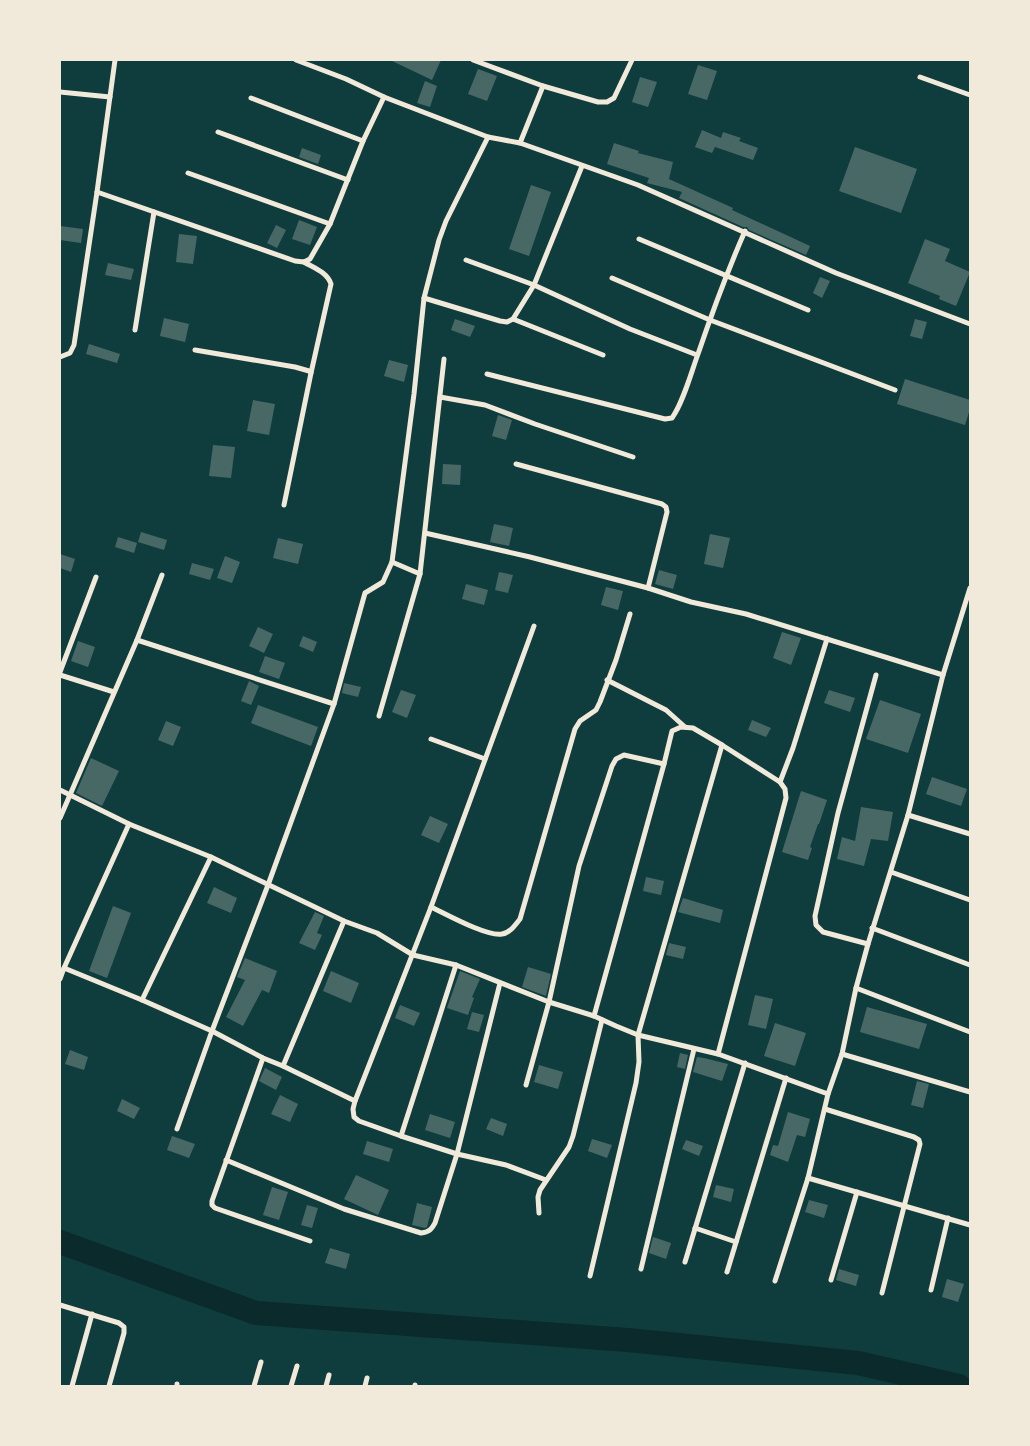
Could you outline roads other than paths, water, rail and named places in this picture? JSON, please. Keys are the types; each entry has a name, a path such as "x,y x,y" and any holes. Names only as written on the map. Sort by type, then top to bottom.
{"street":[{"path":"60,357 70,352 74,344 115,60"},
{"path":"296,60 346,79 384,97 488,137 520,143 638,185 836,272 970,324"},
{"path":"473,60 542,86 598,102 607,102 614,98 632,60"},
{"path":"920,77 970,95"},
{"path":"520,143 542,86"},
{"path":"60,92 110,97"},
{"path":"97,192 296,262 304,262 310,259 330,224 363,141 384,97"},
{"path":"251,98 363,141"},
{"path":"218,132 348,180"},
{"path":"176,1129 334,704 365,593 382,582 392,562 414,394 424,298 439,240 446,221 488,137"},
{"path":"424,298 500,321 507,322 513,319 534,285 582,166"},
{"path":"188,174 330,224"},
{"path":"135,330 154,212"},
{"path":"487,374 665,419 672,418 744,231"},
{"path":"639,239 808,310"},
{"path":"466,260 534,285 630,329 697,355"},
{"path":"284,505 311,373 332,284 330,278 324,273 304,262"},
{"path":"612,278 710,320 896,390"},
{"path":"513,319 603,355"},
{"path":"196,350 295,367 311,373"},
{"path":"380,716 420,574 444,359"},
{"path":"440,397 485,405 633,457"},
{"path":"516,464 662,504 666,507 667,512 648,588"},
{"path":"425,533 530,557 648,588 692,602 746,614 943,675"},
{"path":"392,562 420,574"},
{"path":"60,818 137,640 162,575"},
{"path":"96,577 60,673 114,692"},
{"path":"775,1281 808,1178 828,1094 842,1054 856,988 872,928 908,814 943,675 970,588"},
{"path":"431,907 488,933 502,934 512,929 520,920 575,729 580,721 596,710 616,660 630,614"},
{"path":"534,626 431,907 353,1109 354,1117 359,1121 457,1154 506,1164 546,1180"},
{"path":"780,782 793,748 827,639"},
{"path":"137,640 334,704"},
{"path":"868,944 823,932 816,925 815,916 838,813 876,675"},
{"path":"608,680 666,710 686,727"},
{"path":"594,1016 672,731 681,727 693,728 780,782 785,789 786,798 718,1054"},
{"path":"431,739 485,759"},
{"path":"590,1276 636,1083 639,1062 638,1035 722,745"},
{"path":"526,1085 549,1002 579,866 612,766 616,759 624,755 664,764"},
{"path":"60,790 129,824 211,857 344,921 377,933 413,954 456,965 549,1002 594,1016 638,1035 718,1054 828,1094"},
{"path":"908,814 970,834"},
{"path":"60,979 129,824"},
{"path":"142,1000 211,857"},
{"path":"891,872 970,900"},
{"path":"284,1066 344,921"},
{"path":"872,928 970,965"},
{"path":"401,1136 456,965"},
{"path":"64,968 212,1031 263,1058 284,1066 355,1101"},
{"path":"226,1160 344,1209 421,1233 432,1229 457,1154 500,983"},
{"path":"856,988 970,1032"},
{"path":"539,1213 538,1197 540,1190 569,1147 573,1136 602,1020"},
{"path":"641,1268 694,1049"},
{"path":"842,1054 970,1092"},
{"path":"263,1058 211,1203 213,1207 310,1241"},
{"path":"685,1262 745,1064"},
{"path":"727,1272 786,1078"},
{"path":"825,1109 919,1140 920,1144 882,1293"},
{"path":"808,1178 970,1225"},
{"path":"831,1280 857,1192"},
{"path":"931,1290 948,1218"},
{"path":"695,1228 736,1242"},
{"path":"60,1305 119,1323 124,1327 109,1386"},
{"path":"72,1386 92,1314"},
{"path":"254,1386 261,1362"},
{"path":"291,1386 296,1366"},
{"path":"326,1386 329,1375"},
{"path":"365,1386 367,1378"}],"waterway":[{"path":"60,1242 256,1313 628,1340 858,1363 959,1386"}]}
